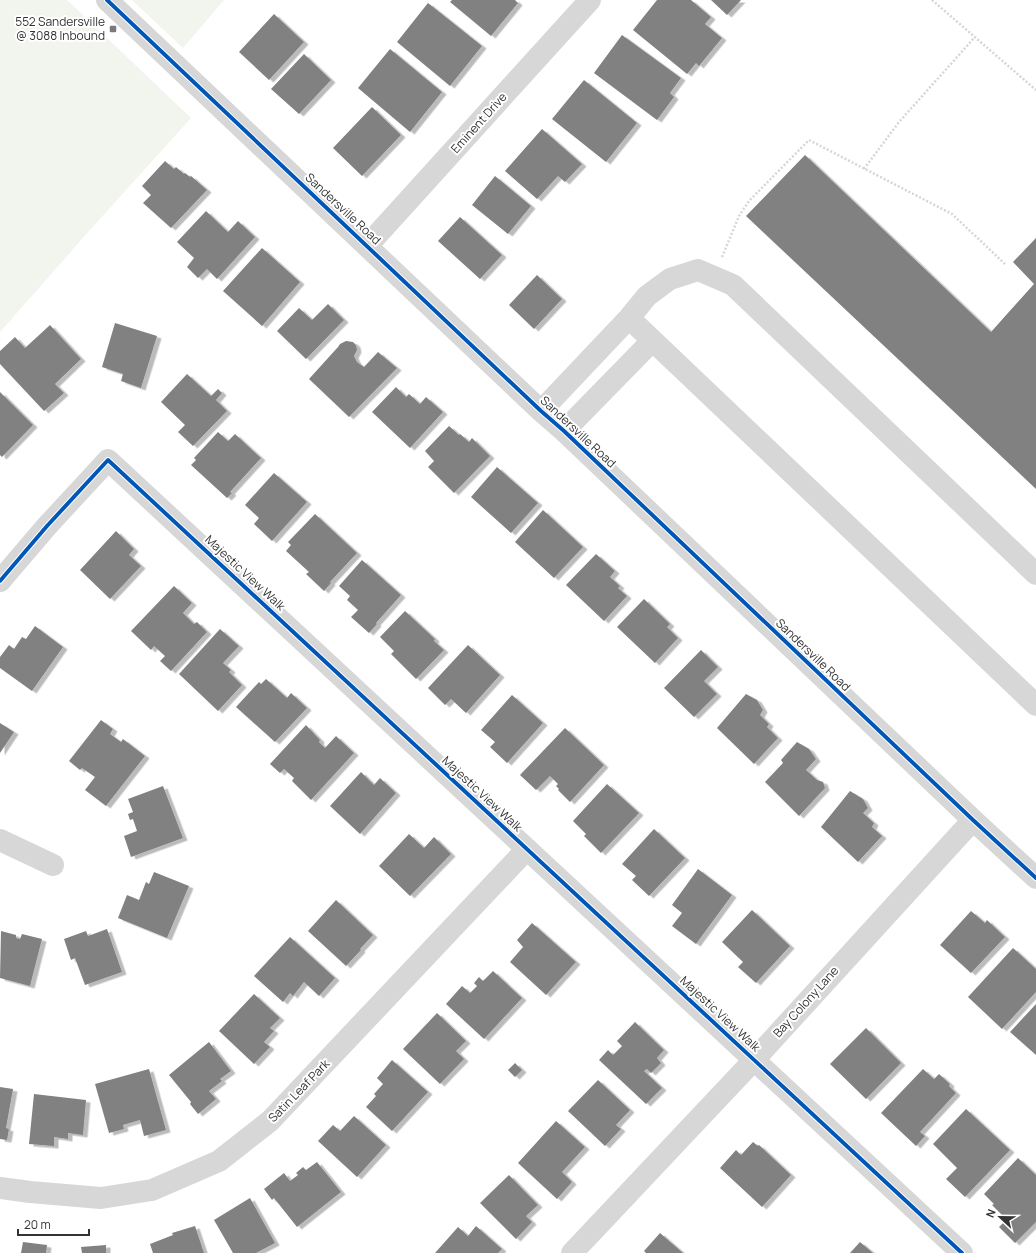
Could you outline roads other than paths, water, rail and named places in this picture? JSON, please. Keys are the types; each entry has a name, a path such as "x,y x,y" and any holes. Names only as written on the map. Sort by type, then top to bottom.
{"street":[{"name":"Sandersville Road","path":"107,0 1036,878"},
{"name":"Eminent Drive","path":"367,246 590,0"},
{"path":"541,411 629,318 647,296 670,279 698,270 733,285 1036,574"},
{"path":"629,318 1036,706"},
{"path":"564,431 652,341"},
{"name":"Majestic View Walk","path":"0,581 47,526 108,460 962,1253"},
{"name":"Bay Colony Lane","path":"572,1253 754,1060 973,820"},
{"path":"0,840 53,865"},
{"name":"Satin Leaf Park","path":"0,1188 101,1198 152,1190 219,1162 270,1121 527,849"}],"place":[{"name":"552 Sandersville @ 3088 Inbound","path":"113,29"}]}
